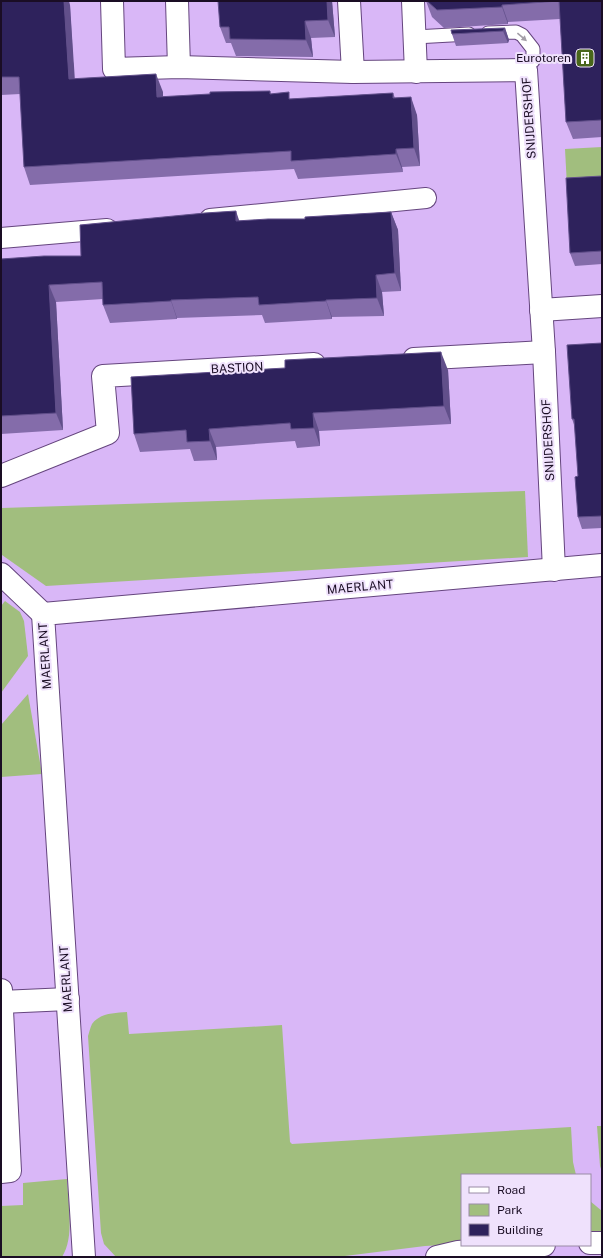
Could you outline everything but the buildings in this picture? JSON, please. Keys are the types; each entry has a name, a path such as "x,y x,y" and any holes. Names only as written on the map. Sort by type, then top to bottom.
{"street":[{"path":"112,1 114,69 179,67 353,72 416,72 530,65"},
{"path":"177,1 179,67"},
{"path":"349,1 353,72"},
{"path":"413,1 416,72"},
{"name":"SNIJDERSHOF","path":"530,65 554,570"},
{"path":"195,221 426,198"},
{"path":"1,238 124,228"},
{"path":"541,310 602,306"},
{"path":"395,360 544,352"},
{"name":"BASTION","path":"1,476 108,433 103,376 333,363"},
{"name":"MAERLANT","path":"84,1257 43,614 602,566"},
{"path":"1,574 43,614"},
{"path":"1,1172 10,1171 1,998 68,999"},
{"path":"591,1243 602,1243"},
{"path":"437,1257 458,1252 532,1246"},
{"path":"544,1246 544,1257"}],"lane":[{"path":"415,38 516,32 522,35 533,49 530,65"}],"green space":[{"path":"602,147 602,185 567,186 565,149"},
{"path":"525,491 528,557 46,586 2,555 2,508"},
{"path":"5,601 20,612 24,621 28,656 1,693 1,606"},
{"path":"28,694 42,774 1,777 1,725"},
{"path":"127,1012 129,1034 282,1025 290,1142 292,1144 571,1127 573,1162 576,1174 461,1174 461,1244 425,1246 337,1257 116,1257 104,1244 101,1233 88,1036 95,1020 108,1014"},
{"path":"597,1126 602,1126 602,1172 600,1166"},
{"path":"67,1179 70,1230 66,1249 62,1257 1,1257 1,1206 23,1205 23,1183"},
{"path":"591,1202 602,1211 602,1236 591,1237"}],"place":[{"name":"Eurotoren","path":"585,58"}]}
